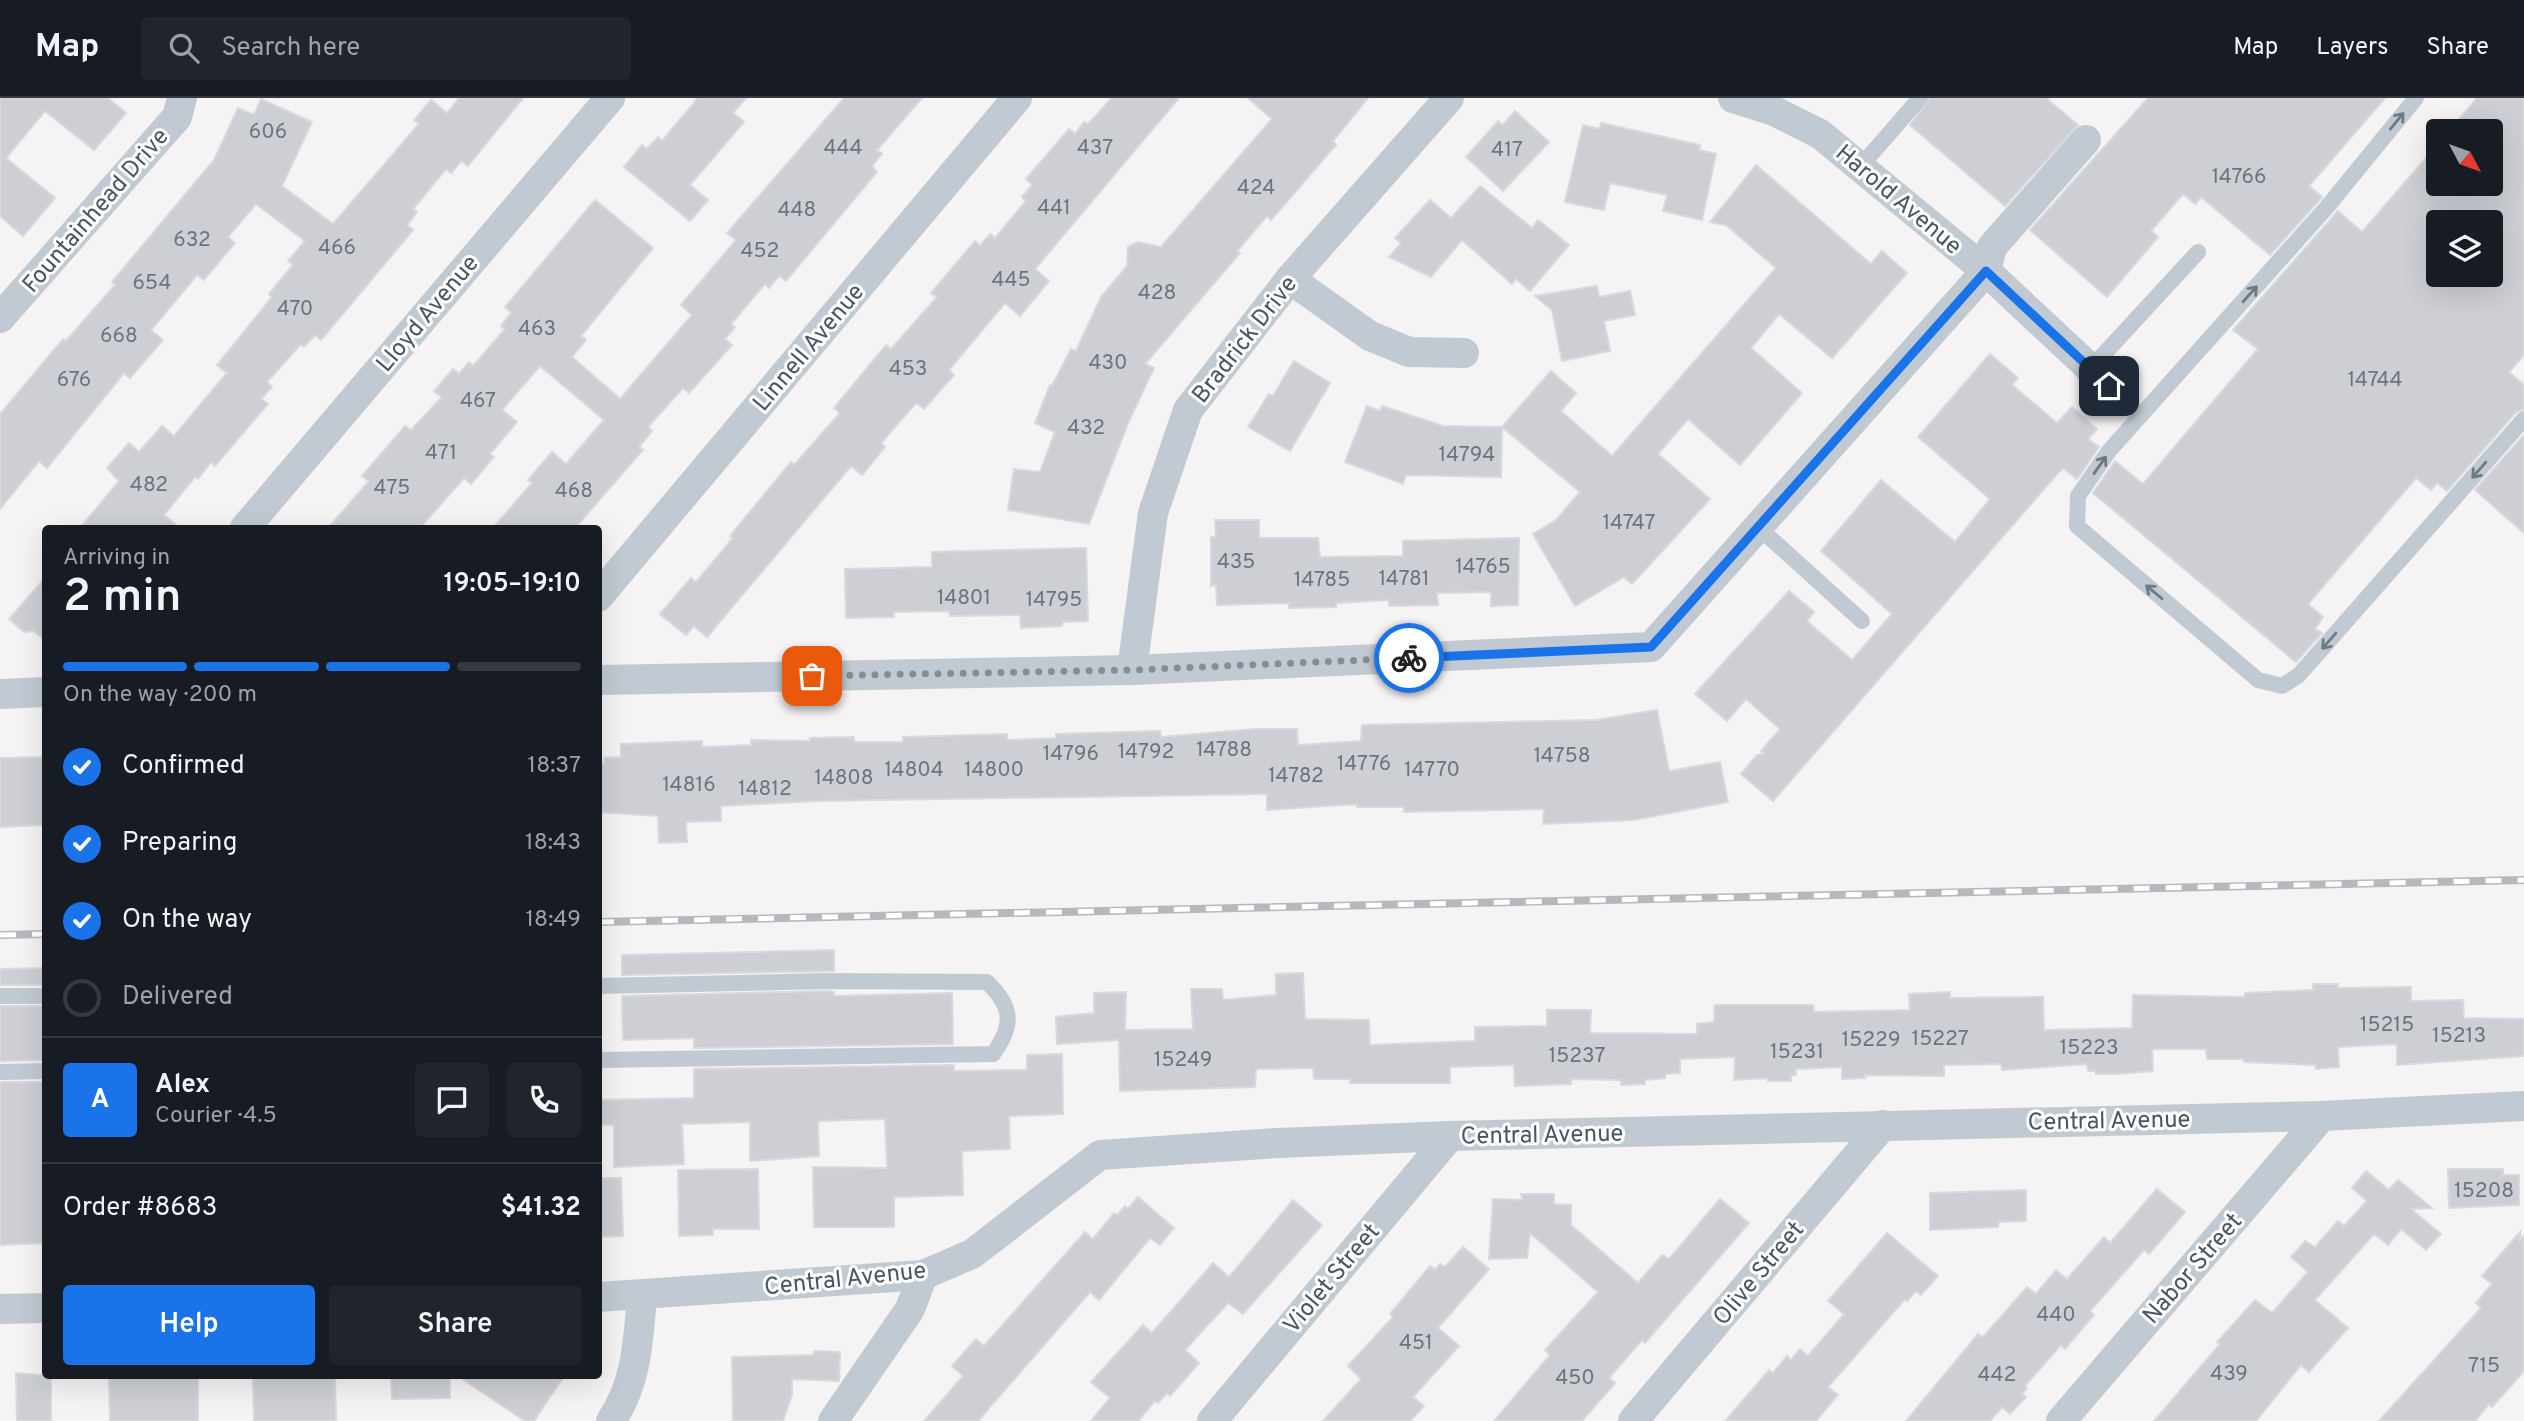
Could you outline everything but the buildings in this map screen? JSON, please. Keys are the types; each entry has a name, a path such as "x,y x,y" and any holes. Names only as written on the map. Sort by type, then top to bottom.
{"street":[{"name":"Fountainhead Drive","path":"3,308 177,117 182,98"},
{"name":"Lloyd Avenue","path":"248,525 610,98"},
{"name":"Linnell Avenue","path":"602,592 1017,98"},
{"name":"Bradrick Drive","path":"1132,670 1153,513 1188,410 1290,279 1449,98"},
{"name":"Harold Avenue","path":"1733,98 1774,111 1820,134 1986,271 2100,377"},
{"path":"602,680 1132,670 1651,647 1986,271 1992,247 2086,140"},
{"path":"1290,279 1370,336 1409,352 1464,352"},
{"path":"0,694 42,692"},
{"name":"Central Avenue","path":"602,1297 923,1275 972,1254 1100,1155 1278,1143 1450,1136 2322,1116 2524,1106"},
{"name":"Nabor Street","path":"2061,1421 2322,1116"},
{"name":"Olive Street","path":"1633,1421 1883,1125"},
{"name":"Violet Street","path":"1212,1421 1450,1136"},
{"path":"833,1421 910,1309 923,1275"},
{"path":"611,1421 625,1400 636,1362 642,1296"},
{"path":"0,1309 42,1308"}],"lane":[{"path":"1860,167 1920,98"},
{"path":"2416,98 2327,207 2109,451 2078,496 2077,526 2259,681 2282,687 2298,676 2524,419"},
{"path":"2100,377 2198,252"},
{"path":"1758,527 1862,621"},
{"path":"602,986 828,981 987,982 1002,997 1009,1017 1005,1037 993,1054 602,1060"},
{"path":"0,996 42,996"},
{"path":"0,1072 42,1071"}],"railway":[{"path":"602,922 2524,880"},
{"path":"0,935 42,934"}],"way so far":[{"path":"812,676 1132,670 1409,658"}],"route":[{"path":"1409,658 1651,647 1986,271 2109,386"}]}
